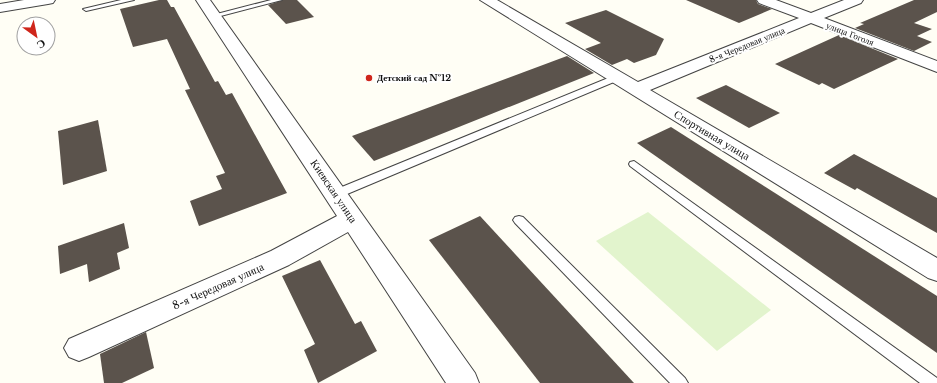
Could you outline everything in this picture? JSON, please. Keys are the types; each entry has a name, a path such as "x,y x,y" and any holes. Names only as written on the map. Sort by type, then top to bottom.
{"street":[{"path":"0,8 48,0"},
{"name":"Спортивная улица","path":"487,0 618,77 937,271"},
{"name":"улица Гоголя","path":"764,0 937,67"},
{"name":"8-я Чередовая улица","path":"637,89 856,0"},
{"name":"Киевская улица","path":"208,8 464,383"},
{"name":"8-я Чередовая улица","path":"79,348 280,258 352,218"}],"lane":[{"path":"86,9 131,0"},
{"path":"208,8 279,0"},
{"path":"336,194 618,77"},
{"path":"634,164 932,383"},
{"path":"519,220 680,383"}],"green space":[{"path":"648,212 771,310 717,351 596,241"}],"building":[{"path":"159,0 167,0 171,7 174,7 215,82 218,81 226,95 232,93 287,193 199,226 190,201 222,189 216,176 225,173 185,90 190,89 167,39 133,47 120,9"},
{"path":"283,0 297,0 314,17 286,24 268,5"},
{"path":"686,0 756,0 758,4 772,9 739,23"},
{"path":"914,0 937,0 937,12 914,23 932,29 917,36 932,42 914,51 855,28 864,24 860,23"},
{"path":"606,10 664,39 656,55 634,63 627,59 612,65 585,49 601,43 565,23"},
{"path":"839,35 898,59 834,89 822,83 819,85 775,64"},
{"path":"567,56 594,73 374,161 352,136"},
{"path":"726,85 780,113 749,128 696,98"},
{"path":"98,120 107,171 63,185 58,131"},
{"path":"671,127 937,296 937,353 637,143"},
{"path":"854,154 937,198 937,233 857,188 855,190 824,173"},
{"path":"480,216 634,383 540,383 429,240"},
{"path":"124,223 129,248 117,253 120,269 89,282 87,264 60,274 58,246"},
{"path":"320,260 355,324 361,321 377,351 318,383 304,350 315,344 282,276"},
{"path":"146,332 154,368 122,383 104,383 100,354"}],"place":[{"name":"Детский сад №12","path":"369,78"}]}
